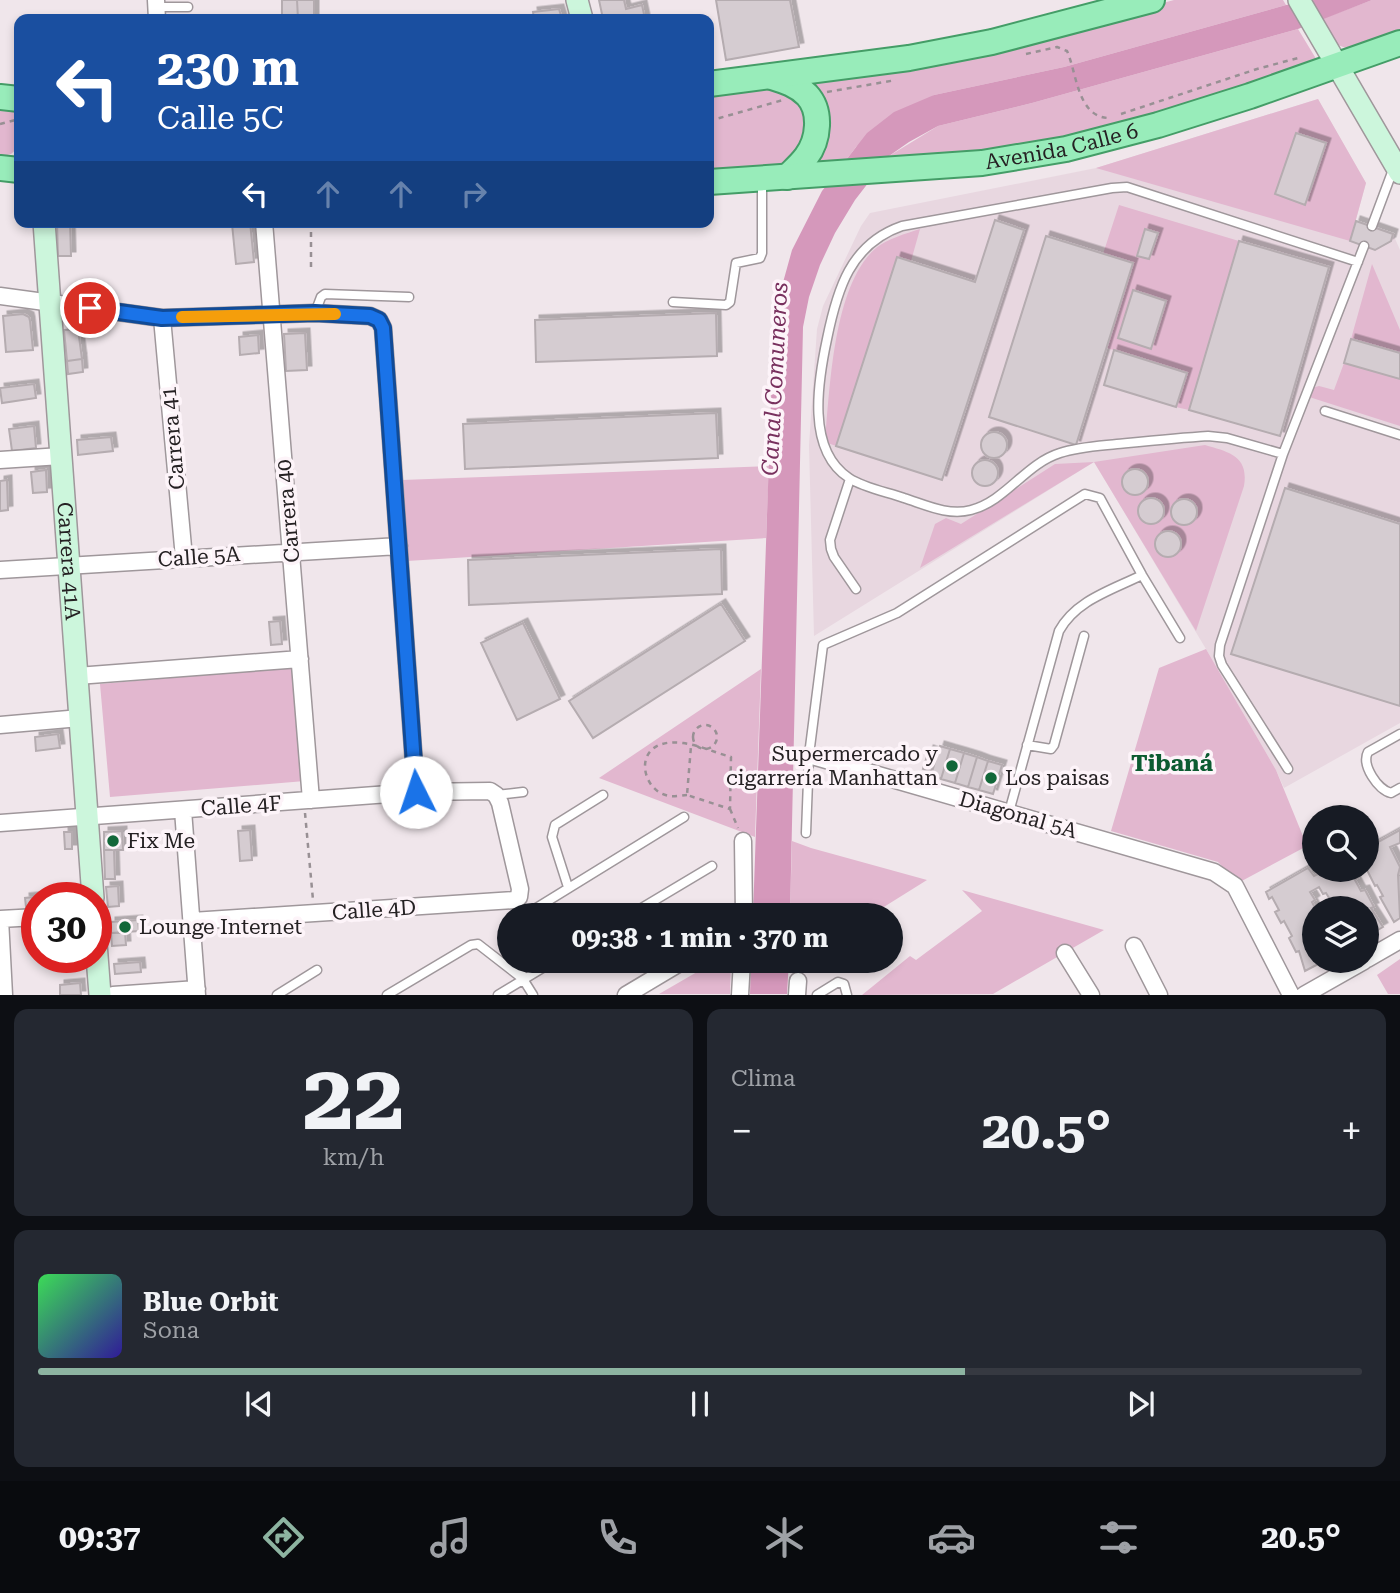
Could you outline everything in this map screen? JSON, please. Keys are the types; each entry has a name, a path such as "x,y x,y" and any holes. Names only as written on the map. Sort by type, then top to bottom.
{"main road":[{"path":"714,83 909,58 980,44 1152,0"},
{"name":"Avenida Calle 6","path":"714,182 982,163 1066,149 1158,125 1339,67 1400,43"},
{"path":"772,77 795,85 808,96 815,108 816,137 796,176"}],"street":[{"path":"1299,0 1397,168"},
{"name":"Carrera 41A","path":"44,228 92,882"},
{"name":"Carrera 40","path":"265,228 292,551 308,800"},
{"path":"0,296 162,318 315,313 370,316 379,320 383,328 416,792"},
{"name":"Carrera 41","path":"162,318 184,558"},
{"path":"0,460 61,456"},
{"name":"Calle 5A","path":"0,570 399,546"},
{"path":"77,676 300,659"},
{"path":"0,725 80,718"},
{"name":"Diagonal 5A","path":"809,755 1214,872 1235,886 1291,995"},
{"name":"Calle 4F","path":"0,822 416,792 489,793"},
{"name":"Calle 4D","path":"192,921 314,914 517,895 489,793"},
{"path":"113,995 197,992 183,810"},
{"path":"743,841 744,903"},
{"path":"4,995 0,919 21,918"},
{"path":"1379,952 1400,940"},
{"path":"1134,946 1160,995"},
{"path":"1065,953 1091,995"},
{"path":"98,973 100,995"},
{"path":"626,995 663,973"},
{"path":"740,995 741,973"},
{"path":"1304,995 1342,973"}],"lane":[{"path":"156,9 187,6"},
{"path":"1372,226 1397,168"},
{"path":"673,302 726,305 730,302 736,264 754,261 760,258 762,253 762,179"},
{"path":"1283,454 1227,438 1208,436 1075,449 1039,461 994,499 974,509 958,513 940,510 850,479 828,453 819,428 823,361 836,303 852,265 862,250 887,231 915,223 1112,188 1127,187 1358,262"},
{"path":"1288,769 1222,665 1220,645 1283,454 1364,246"},
{"path":"315,313 321,297 325,294 409,297"},
{"path":"1325,411 1400,435"},
{"path":"850,479 831,540 831,549 856,589"},
{"path":"806,833 809,755 823,645 897,613 1086,494 1100,498 1180,638"},
{"path":"1009,812 1059,631 1067,617 1079,605 1142,575"},
{"path":"1027,745 1048,749 1054,745 1084,636"},
{"path":"1400,734 1365,756 1366,763 1381,789 1391,793 1400,788"},
{"path":"489,793 523,792"},
{"path":"568,887 552,831 555,825 603,794"},
{"path":"543,903 684,817"},
{"path":"649,903 712,866"},
{"path":"387,995 471,945 478,944 523,979"},
{"path":"277,995 317,970"},
{"path":"522,973 533,995"},
{"path":"498,995 533,973"},
{"path":"817,995 838,982 844,984 847,995"}],"path":[{"path":"1024,55 1057,47 1067,51 1083,100 1093,113 1109,118"},
{"path":"1121,114 1300,57"},
{"path":"714,120 783,100 900,79"},
{"path":"0,124 14,104"},
{"path":"311,228 312,271"},
{"path":"702,724 710,725 718,734 717,741 712,747 701,749 694,742 695,730 702,724"},
{"path":"730,809 687,795 667,796 654,786 646,774 644,761 650,750 663,744 685,743 732,757 730,809 743,841"},
{"path":"687,795 691,746"},
{"path":"308,800 314,914"}],"shaded area":[{"path":"1174,0 1283,0 1286,5 1064,67 934,95 856,147 846,160 817,161 802,82 1089,23"},
{"path":"1372,0 1400,0 1400,33 1359,48 1343,47 1336,43 1319,20"},
{"path":"1298,29 1318,62 1189,104 1124,123 1016,147 889,156 938,126 1032,103"},
{"path":"777,86 800,97 810,129 790,164 714,171 714,95"},
{"path":"1318,99 1366,183 1355,223 1393,234 1400,250 1400,723 1284,788 1206,649 1094,462 814,636 809,445 817,329 823,306 861,226 870,213 1096,168"},
{"path":"1318,99 1366,183 1350,241 1096,168"},
{"path":"0,109 14,110 14,151 0,157"},
{"path":"1119,205 1239,241 1189,410 1176,407 1186,373 1107,348 1133,264 1103,254"},
{"path":"920,229 911,261 897,257 836,446 825,442 836,339 851,286 862,265 876,248"},
{"path":"1372,264 1400,330 1400,353 1351,339"},
{"path":"1344,363 1400,379 1400,426 1306,396 1308,389 1319,386 1334,390"},
{"path":"1205,445 1229,453 1240,462 1245,476 1244,486 1196,631 1094,462"},
{"path":"1094,462 920,568 935,524 946,518 961,524 1055,464"},
{"path":"769,466 766,538 407,561 402,480"},
{"path":"1206,649 1276,770 1302,834 1302,849 1238,883 1218,862 1111,831 1159,668"},
{"path":"297,667 305,781 110,797 100,684"},
{"path":"761,669 755,837 599,778"},
{"path":"792,841 927,880 890,903 790,903"},
{"path":"962,890 1104,930 993,994 862,995 889,973 903,973 903,962 910,956 916,960 982,911"},
{"path":"1400,959 1400,994 1388,994 1377,975"},
{"path":"695,973 731,973 730,994 659,994"}],"water":[{"name":"Canal Comuneros","path":"1314,0 1372,0 1298,29 1032,103 938,126 889,156 855,200 835,233 809,297 803,327 790,903 753,903 774,315 792,250 822,191 867,133 894,112 934,95 1064,67 1286,5"},
{"path":"751,973 788,973 787,994 750,994"}],"building":[{"path":"282,0 297,0 298,14 282,14"},
{"path":"297,0 314,0 314,14 298,14"},
{"path":"599,0 624,0 626,9 642,5 644,14 602,14"},
{"path":"716,0 790,0 799,47 726,60"},
{"path":"559,9 560,14 533,14"},
{"path":"1296,133 1326,143 1305,205 1275,194"},
{"path":"995,220 1024,230 942,480 836,446 897,257 975,282"},
{"path":"1356,221 1393,234 1391,241 1375,250 1350,241"},
{"path":"57,228 70,228 71,256 58,256"},
{"path":"232,228 251,228 254,262 236,264"},
{"path":"1145,229 1158,233 1149,259 1137,256"},
{"path":"1046,236 1133,263 1076,445 989,417"},
{"path":"1239,241 1329,267 1280,436 1189,410"},
{"path":"1133,290 1166,301 1151,349 1118,338"},
{"path":"716,313 717,356 536,362 535,320"},
{"path":"23,314 29,317 33,350 6,352 3,316"},
{"path":"78,329 82,359 67,361 64,330"},
{"path":"305,333 307,370 286,371 284,334"},
{"path":"258,335 259,353 240,355 239,337"},
{"path":"1351,339 1400,353 1400,379 1344,363"},
{"path":"1114,350 1187,373 1176,407 1104,385"},
{"path":"82,359 83,372 68,374 67,361"},
{"path":"34,384 36,398 2,403 0,388"},
{"path":"716,413 718,458 465,469 463,424"},
{"path":"34,426 36,448 12,451 9,429"},
{"path":"994,432 1003,436 1007,445 1003,454 994,458 985,454 981,445 985,436"},
{"path":"111,437 113,451 78,455 77,440"},
{"path":"985,460 994,464 998,473 994,482 985,486 976,482 972,473 976,464"},
{"path":"1135,469 1144,473 1148,482 1144,491 1135,495 1126,491 1122,482 1126,473"},
{"path":"46,470 47,492 33,493 31,472"},
{"path":"7,480 8,510 0,511 0,481"},
{"path":"1285,488 1400,524 1400,706 1231,654"},
{"path":"1151,498 1160,502 1164,511 1160,520 1151,524 1142,520 1138,511 1142,502"},
{"path":"1184,499 1193,503 1197,512 1193,521 1184,525 1175,521 1171,512 1175,503"},
{"path":"1168,531 1177,535 1181,544 1177,553 1168,557 1159,553 1155,544 1159,535"},
{"path":"721,549 722,594 469,605 468,560"},
{"path":"721,604 745,641 593,738 569,701"},
{"path":"280,621 282,644 271,645 269,622"},
{"path":"523,623 560,699 517,720 481,643"},
{"path":"58,734 60,748 36,751 35,737"},
{"path":"940,746 950,749 941,779 931,775"},
{"name":"Supermercado y cigarrería Manhattan","path":"950,749 964,753 955,783 941,779"},
{"path":"929,750 937,753 931,772 923,769"},
{"path":"964,753 977,757 968,787 955,783"},
{"path":"977,757 988,761 979,790 968,787"},
{"name":"Los paisas","path":"988,761 1002,765 993,794 979,790"},
{"path":"250,830 252,860 240,861 238,831"},
{"path":"1400,830 1400,843 1390,847 1400,867 1400,918 1394,922 1380,897 1383,896 1373,882 1379,882 1379,841"},
{"name":"Fix Me","path":"122,831 123,850 104,850 104,832"},
{"path":"64,832 72,832 72,849 65,849"},
{"path":"104,850 114,850 115,879 105,879"},
{"path":"1302,871 1302,882 1356,882 1361,891 1365,890 1368,896 1328,896 1319,887 1310,892 1312,896 1302,896 1302,961 1299,951 1296,952 1289,938 1292,936 1284,921 1281,923 1275,912 1279,910 1266,892"},
{"path":"112,886 118,886 119,906 112,907"},
{"name":"Lounge Internet","path":"138,920 139,931 112,933 112,922"},
{"path":"112,933 125,933 126,945 112,946"},
{"path":"140,962 141,972 115,974 114,964"},
{"path":"80,983 81,995 60,995 60,985"}],"slow traffic":[{"path":"182,317 335,314"}],"place":[{"name":"Supermercado y cigarrería Manhattan","path":"952,766"},
{"name":"Los paisas","path":"991,778"},
{"name":"Fix Me","path":"113,841"},
{"name":"Lounge Internet","path":"125,927"}],"district":[{"name":"Tibaná","path":"1172,763"}],"route":[{"path":"90,308 162,318 315,313 370,316 379,320 383,328 416,792"}]}
